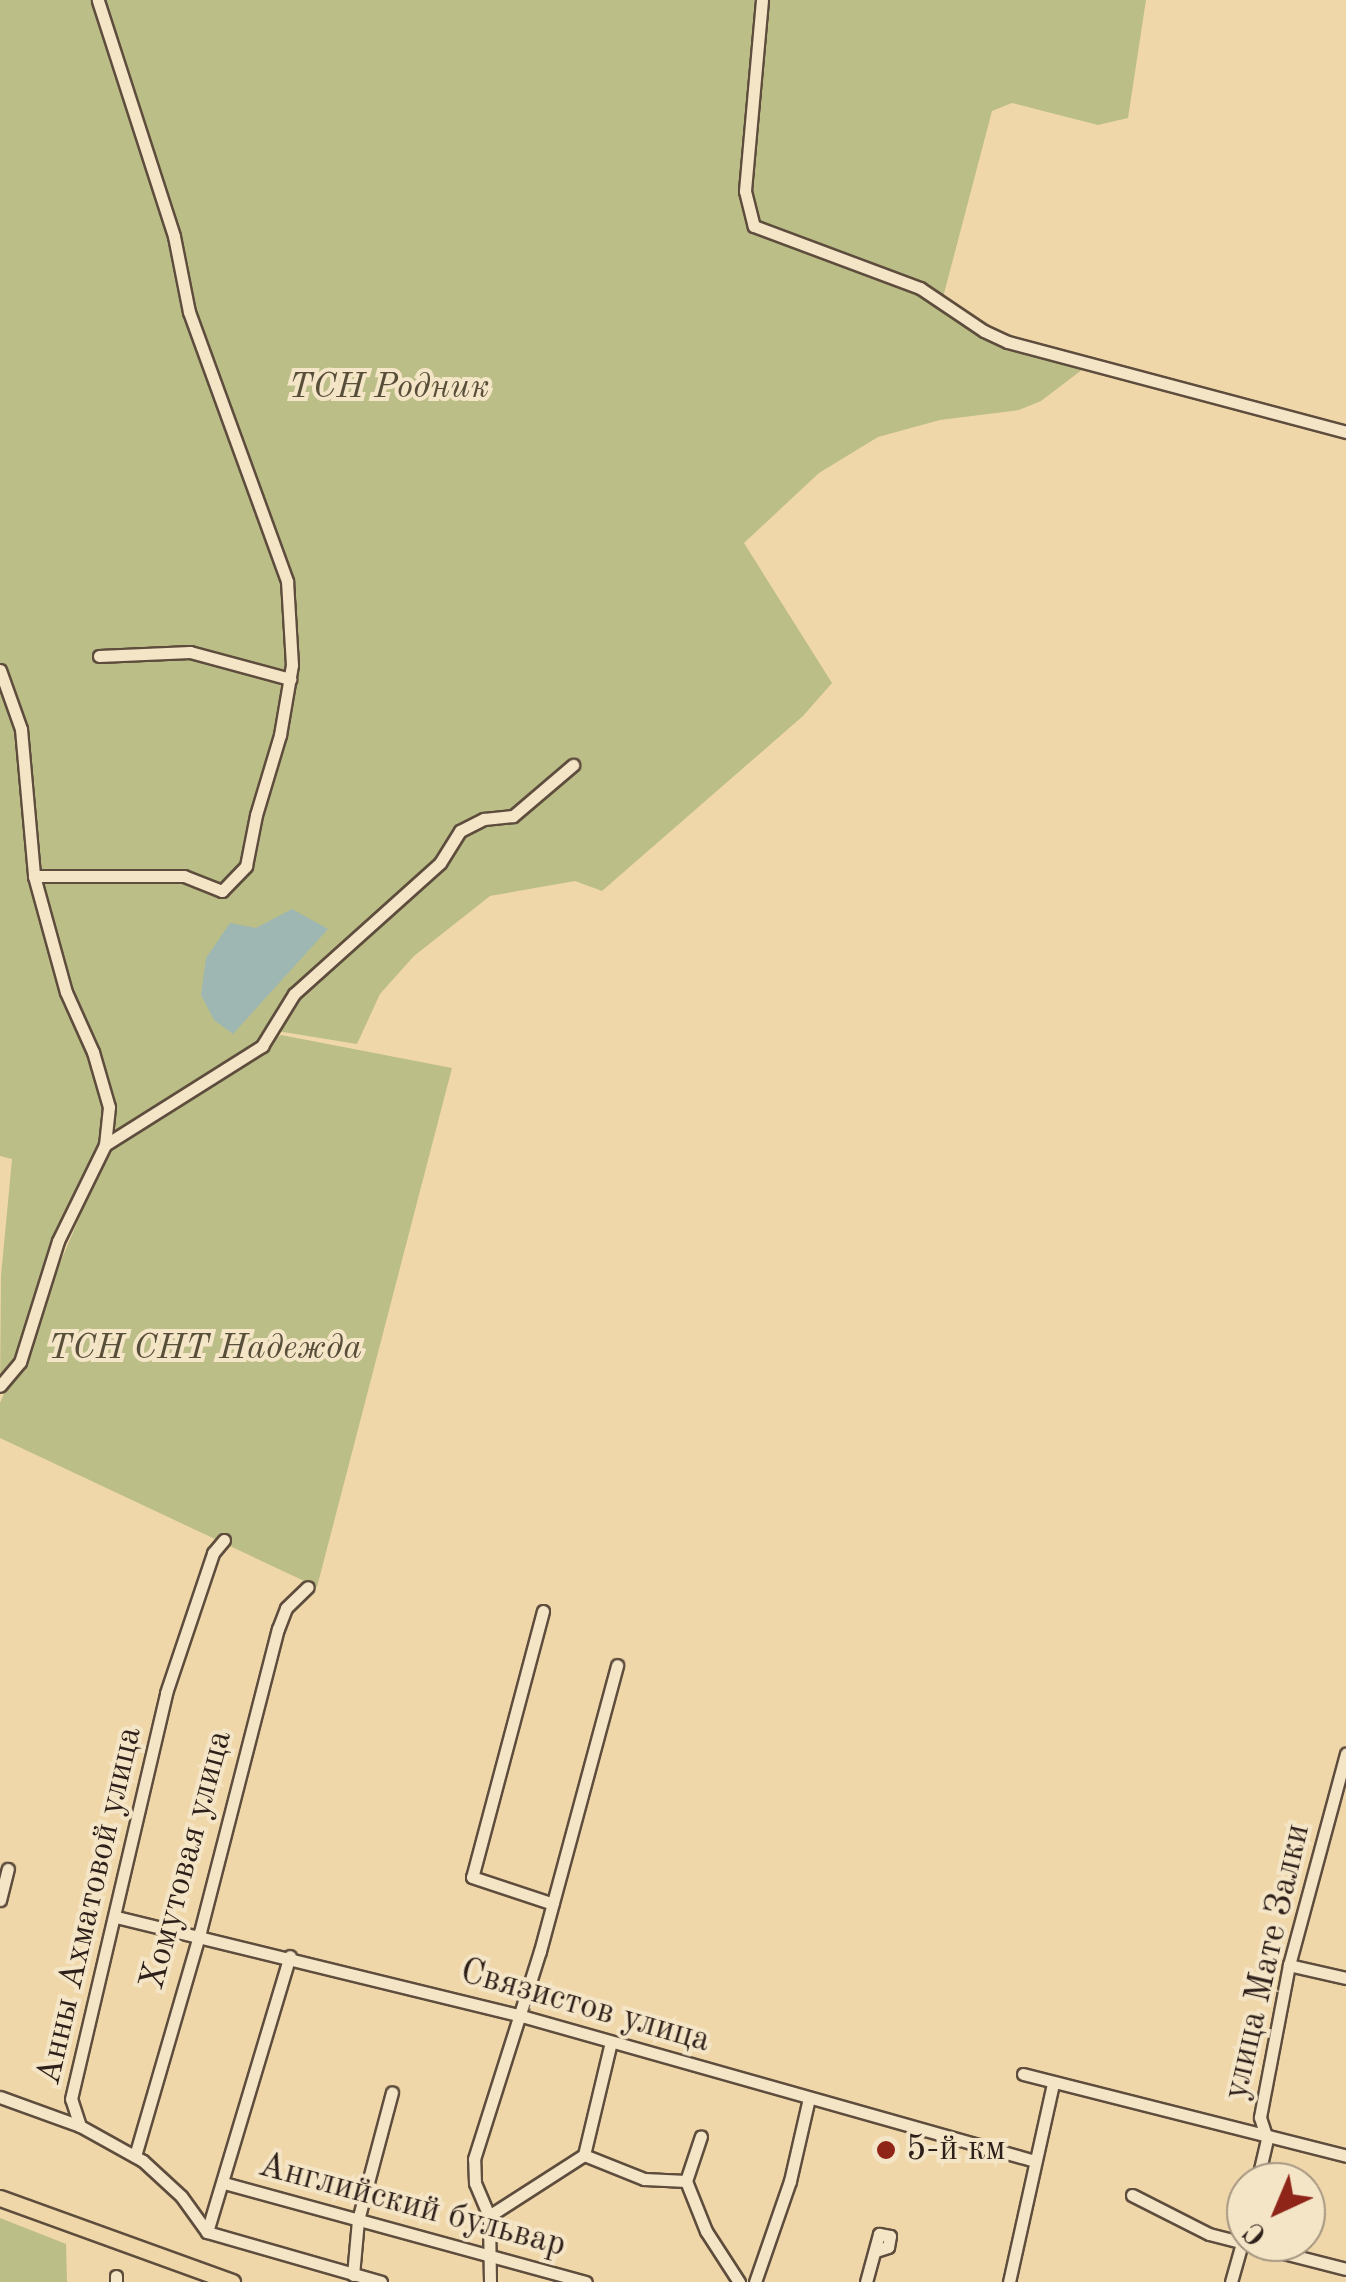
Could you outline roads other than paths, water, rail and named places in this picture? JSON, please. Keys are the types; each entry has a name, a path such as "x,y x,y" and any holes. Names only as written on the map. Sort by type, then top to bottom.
{"main road":[{"path":"0,2198 232,2282"}],"street":[{"path":"34,876 184,876 222,891 246,866 290,679 287,580 189,312 174,236 98,0"},
{"path":"762,0 745,191 754,226 920,288 1008,342 1345,429"},
{"path":"98,656 190,652 290,679"},
{"path":"0,670 20,729 34,876 66,992 93,1052 108,1107 105,1145 58,1240 20,1362 0,1386"},
{"path":"105,1145 262,1046 294,994 440,863 460,831 484,819 513,816 573,765"},
{"name":"Анны Ахматовой улица","path":"207,2232 181,2196 135,2156 80,2126 71,2099 166,1693 213,1553 224,1540"},
{"name":"Хомутовая улица","path":"135,2156 278,1629 286,1608 308,1587"},
{"path":"542,1611 472,1877 553,1904"},
{"path":"490,2282 490,2216 475,2183 474,2159 553,1904 618,1665"},
{"name":"улица Мате Залки","path":"1262,2162 1268,2139 1260,2118 1289,1965 1346,1754"},
{"path":"0,1899 8,1869"},
{"name":"Связистов улица","path":"116,1917 518,2014 1035,2161"},
{"path":"290,1956 207,2232 381,2282"},
{"path":"1289,1965 1346,1978"},
{"path":"490,2216 584,2154 611,2042"},
{"path":"1023,2074 1346,2156"},
{"path":"1009,2282 1054,2084"},
{"path":"353,2275 358,2220 392,2092"},
{"path":"0,2097 80,2126"},
{"path":"755,2282 790,2181 809,2098"},
{"path":"701,2136 686,2181 706,2231 739,2282"},
{"path":"584,2154 644,2179 686,2181"},
{"name":"Английский бульвар","path":"224,2183 586,2282"},
{"path":"1132,2195 1190,2227 1226,2239"},
{"path":"866,2282 876,2251"},
{"path":"1317,2262 1346,2269"}],"water":[{"path":"292,909 328,929 233,1034 214,1020 201,995 206,958 230,923 256,928"}],"place":[{"name":"5-й км","path":"886,2150"}],"park label":[{"name":"ТСН Родник","path":"389,388"},
{"name":"ТСН СНТ Надежда","path":"205,1349"}]}
